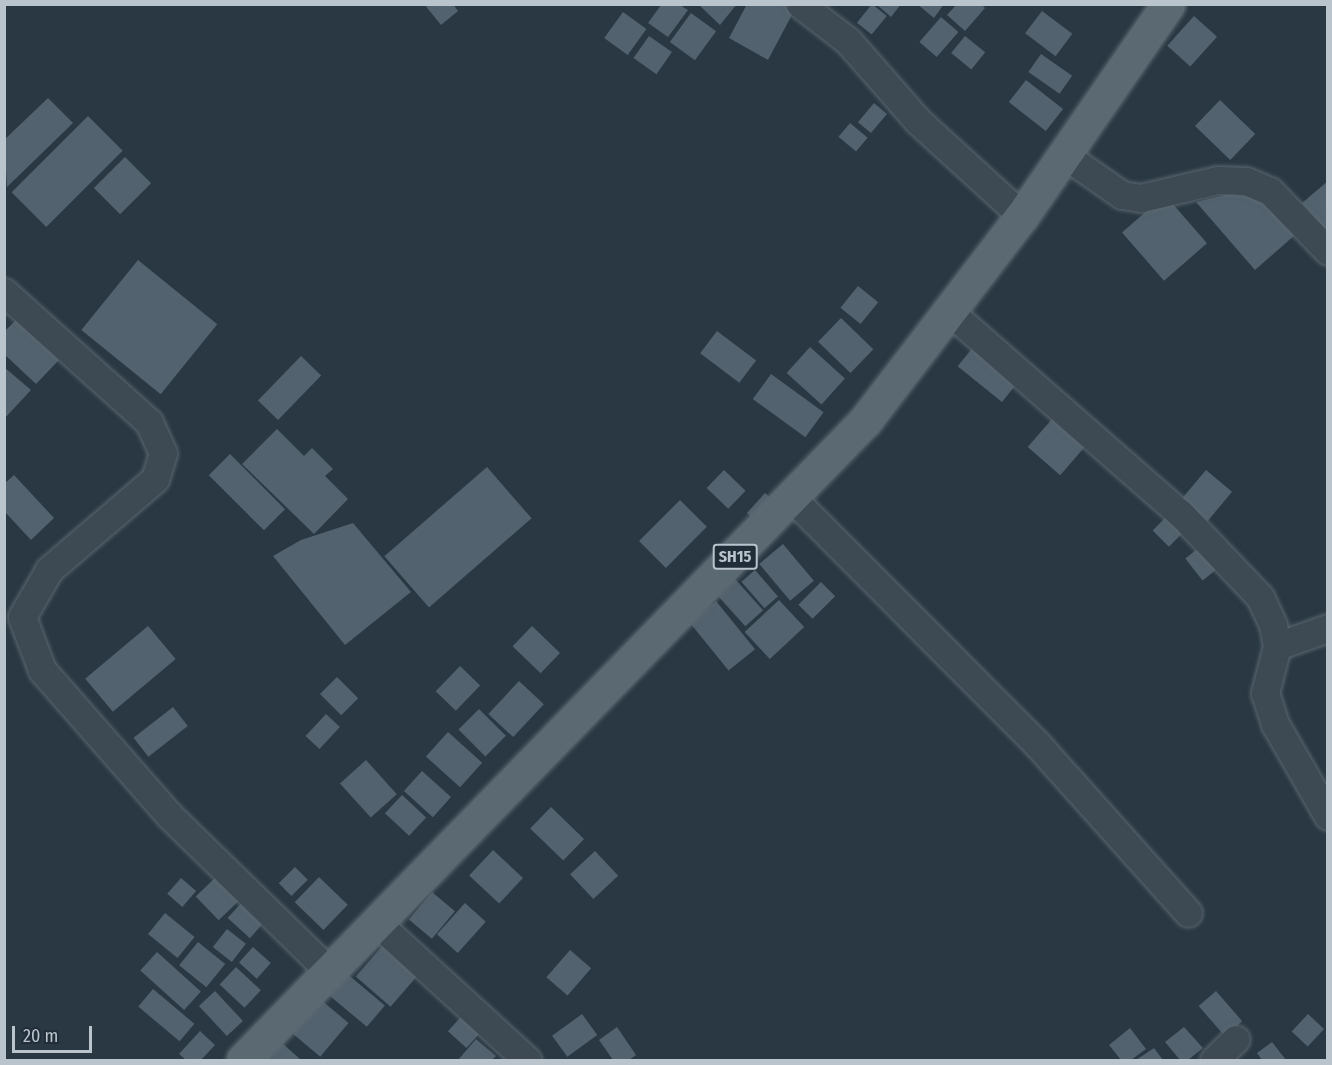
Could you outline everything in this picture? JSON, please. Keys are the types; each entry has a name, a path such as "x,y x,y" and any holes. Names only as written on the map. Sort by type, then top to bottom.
{"main road":[{"name":"SH15","path":"243,1060 792,499 893,388 1022,216 1168,4"}],"street":[{"path":"800,4 848,41 918,121 1022,216"},
{"path":"1063,154 1122,195 1141,198 1218,180 1246,181 1270,191 1328,251"},
{"path":"4,292 148,422 163,453 155,479 49,570 22,617 42,670 170,816 330,972"},
{"path":"950,312 1180,513 1260,597 1273,625 1277,646 1265,693 1275,724 1328,816"},
{"path":"792,499 1038,745 1188,913"},
{"path":"1277,646 1328,628"},
{"path":"376,922 527,1060"},
{"path":"1214,1060 1236,1039"}],"building":[{"path":"424,4 453,4 458,11 441,25"},
{"path":"698,4 737,4 720,25"},
{"path":"747,4 782,4 794,11 768,60 729,38"},
{"path":"872,4 887,16 872,35 857,23"},
{"path":"876,4 901,4 891,17"},
{"path":"917,4 944,4 934,18"},
{"path":"957,4 981,4 985,8 965,31 947,15"},
{"path":"661,5 680,5 688,10 668,37 648,23"},
{"path":"1042,11 1072,34 1055,56 1025,33"},
{"path":"623,12 646,29 628,55 604,38"},
{"path":"691,13 716,31 695,60 670,42"},
{"path":"1194,16 1217,37 1190,66 1167,46"},
{"path":"941,17 958,32 937,57 919,42"},
{"path":"649,36 672,52 656,74 634,58"},
{"path":"965,36 985,52 971,69 951,53"},
{"path":"1041,54 1072,76 1060,94 1028,72"},
{"path":"1026,80 1063,109 1046,131 1009,102"},
{"path":"48,98 73,123 7,187 4,140"},
{"path":"1220,100 1255,134 1230,160 1195,126"},
{"path":"874,103 887,114 871,133 858,122"},
{"path":"88,116 123,151 46,227 12,192"},
{"path":"850,123 868,138 856,152 838,137"},
{"path":"125,157 151,183 120,214 94,188"},
{"path":"1328,181 1328,233 1302,203"},
{"path":"1229,194 1259,198 1295,235 1255,270 1196,202"},
{"path":"1165,195 1207,243 1164,281 1122,232"},
{"path":"138,260 217,324 161,394 81,330"},
{"path":"858,286 878,302 861,324 840,308"},
{"path":"841,318 873,349 850,373 818,342"},
{"path":"16,320 59,360 36,384 4,354 4,332"},
{"path":"717,331 756,360 739,383 700,353"},
{"path":"974,346 1018,382 1002,402 958,366"},
{"path":"810,347 845,378 822,404 787,373"},
{"path":"301,356 321,375 278,420 258,401"},
{"path":"4,367 31,390 4,419"},
{"path":"771,374 824,412 805,437 753,399"},
{"path":"1052,419 1084,447 1060,475 1028,447"},
{"path":"277,429 304,456 312,448 333,469 325,476 348,499 314,534 242,464"},
{"path":"230,454 285,509 264,530 209,475"},
{"path":"487,467 532,518 429,608 384,556"},
{"path":"724,470 746,491 728,509 707,488"},
{"path":"1206,470 1232,492 1208,521 1182,499"},
{"path":"14,475 54,518 31,540 4,511 4,484"},
{"path":"765,493 775,502 757,522 747,513"},
{"path":"680,500 707,527 666,568 639,541"},
{"path":"1171,512 1187,528 1169,547 1153,530"},
{"path":"353,523 411,592 345,645 273,556 301,540"},
{"path":"1205,543 1222,565 1203,580 1185,558"},
{"path":"783,544 814,581 790,601 759,564"},
{"path":"755,570 778,596 764,608 741,582"},
{"path":"735,579 763,610 745,626 717,595"},
{"path":"821,582 835,596 813,619 798,605"},
{"path":"779,600 804,627 770,659 745,632"},
{"path":"716,601 755,649 729,671 690,622"},
{"path":"148,626 176,659 113,712 85,679"},
{"path":"532,626 560,653 541,673 513,646"},
{"path":"460,666 480,685 456,711 436,691"},
{"path":"337,677 358,698 341,715 320,694"},
{"path":"519,681 544,704 513,737 488,714"},
{"path":"173,707 188,726 148,757 134,738"},
{"path":"479,709 506,736 485,756 458,730"},
{"path":"326,714 340,727 319,749 306,736"},
{"path":"448,732 482,763 460,787 426,757"},
{"path":"366,760 397,794 371,818 340,783"},
{"path":"422,771 451,797 433,817 404,791"},
{"path":"402,795 426,818 409,836 385,813"},
{"path":"551,807 584,839 563,861 530,829"},
{"path":"493,850 523,878 499,904 469,876"},
{"path":"595,851 618,876 593,899 570,874"},
{"path":"295,867 308,880 291,896 279,883"},
{"path":"218,875 241,899 219,920 196,897"},
{"path":"319,877 348,905 323,930 295,902"},
{"path":"181,878 196,891 182,907 167,894"},
{"path":"432,892 455,911 432,939 409,920"},
{"path":"243,901 265,921 250,938 228,918"},
{"path":"465,903 486,922 458,953 437,934"},
{"path":"165,913 195,937 178,958 148,934"},
{"path":"227,929 246,944 232,962 213,947"},
{"path":"198,942 225,964 206,987 179,965"},
{"path":"384,944 419,974 391,1007 356,976"},
{"path":"253,947 271,963 257,979 239,963"},
{"path":"570,950 591,968 568,996 546,977"},
{"path":"157,952 201,991 184,1010 140,971"},
{"path":"236,967 261,990 244,1008 220,985"},
{"path":"345,972 385,1005 367,1027 327,993"},
{"path":"153,989 194,1024 180,1041 138,1007"},
{"path":"215,991 243,1021 227,1036 199,1006"},
{"path":"1216,991 1242,1021 1225,1036 1199,1006"},
{"path":"314,994 348,1023 320,1057 286,1028"},
{"path":"468,1009 487,1026 467,1048 448,1031"},
{"path":"582,1014 597,1035 567,1057 552,1036"},
{"path":"1308,1014 1324,1029 1308,1047 1292,1032"},
{"path":"617,1027 636,1055 629,1060 613,1060 599,1040"},
{"path":"1184,1027 1203,1048 1188,1060 1180,1060 1165,1042"},
{"path":"1130,1028 1146,1049 1131,1060 1121,1060 1109,1045"},
{"path":"200,1031 215,1045 201,1060 186,1060 179,1054"},
{"path":"476,1039 496,1056 492,1060 458,1060"},
{"path":"281,1042 301,1060 263,1060"},
{"path":"1272,1042 1286,1060 1262,1060 1257,1053"},
{"path":"1154,1048 1163,1060 1136,1060"}]}
